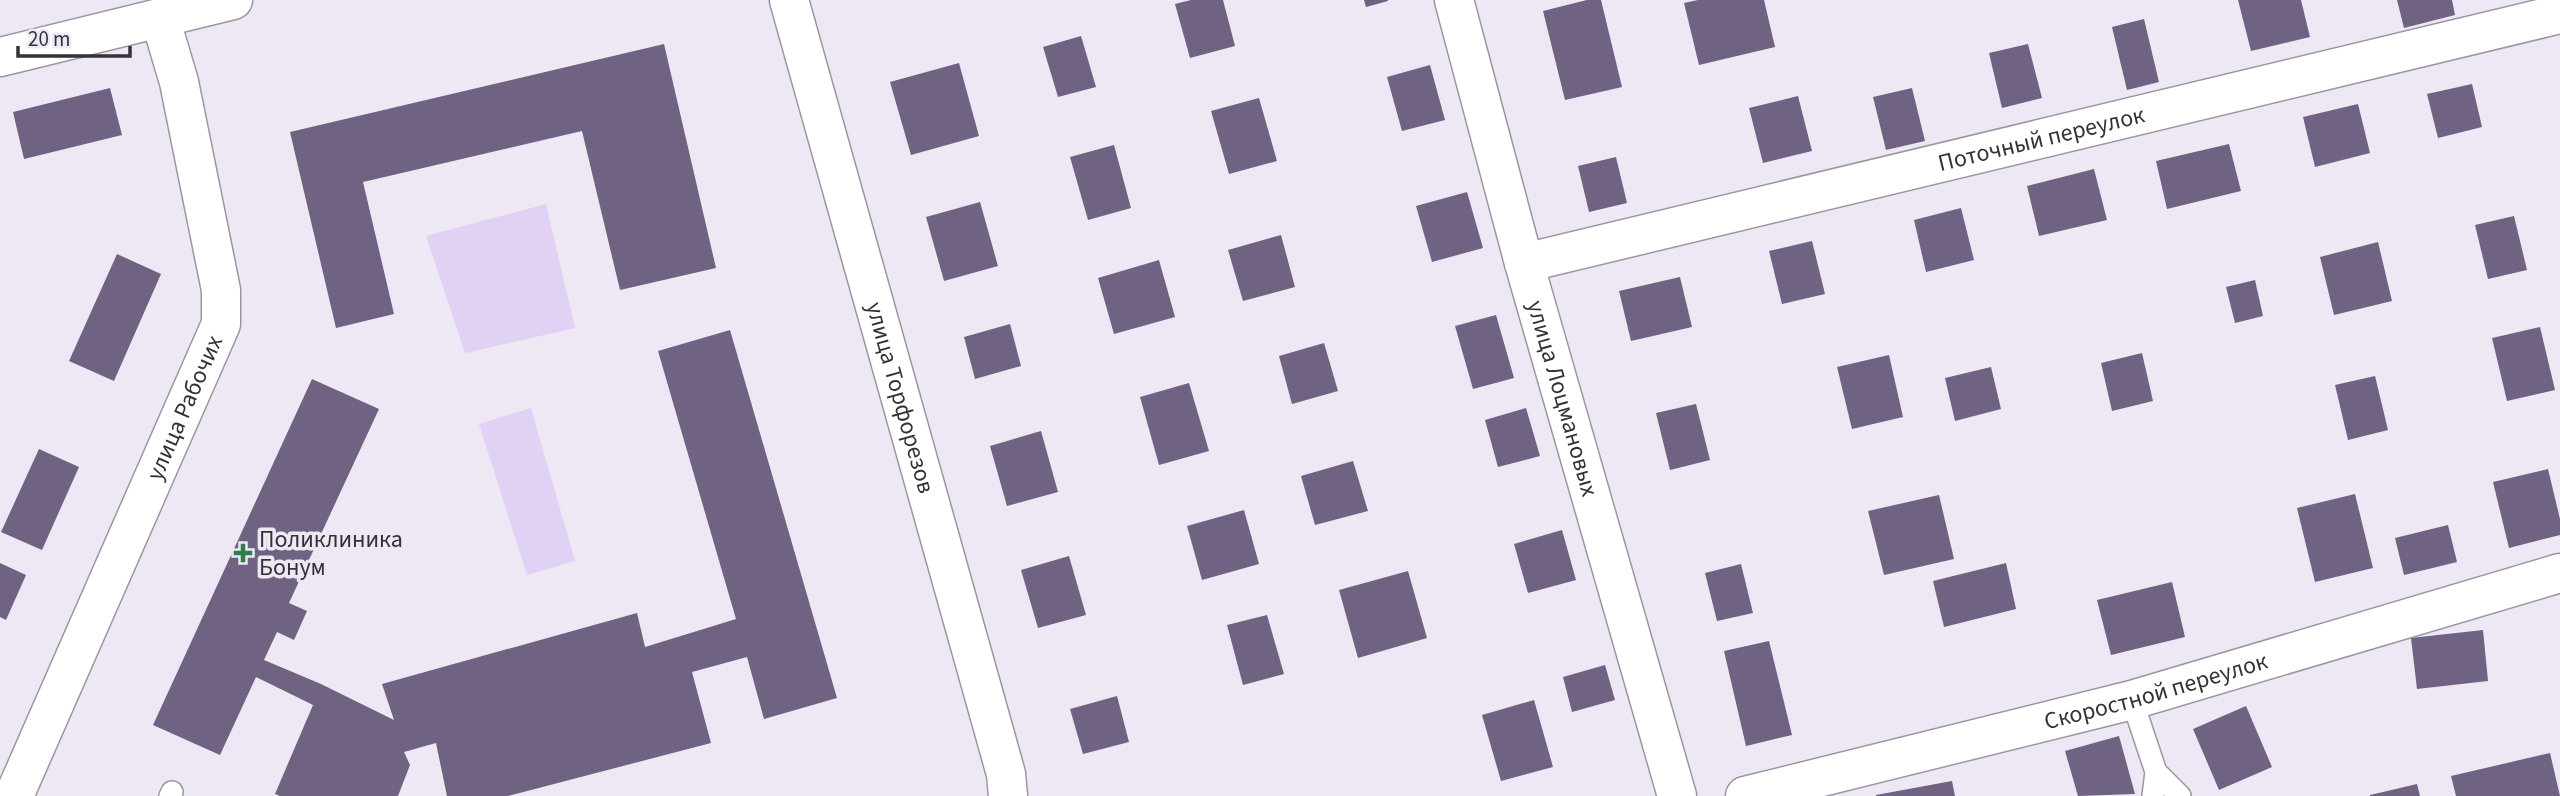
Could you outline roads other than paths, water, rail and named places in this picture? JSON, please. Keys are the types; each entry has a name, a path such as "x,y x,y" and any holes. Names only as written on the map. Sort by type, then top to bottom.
{"street":[{"path":"0,57 158,9 233,0"},
{"name":"улица Торфорезов","path":"789,0 999,747 1008,796"},
{"name":"улица Лоцмановых","path":"1454,0 1524,263 1677,796"},
{"name":"улица Рабочих","path":"14,796 221,324 221,290 216,264 179,82 158,9"},
{"name":"Поточный переулок","path":"1524,263 2560,13"},
{"name":"Скоростной переулок","path":"1745,796 2133,701 2560,573"}],"lane":[{"path":"2133,701 2156,772 2153,796"},
{"path":"2156,772 2180,796"}],"place":[{"name":"Поликлиника Бонум","path":"243,553"}]}
